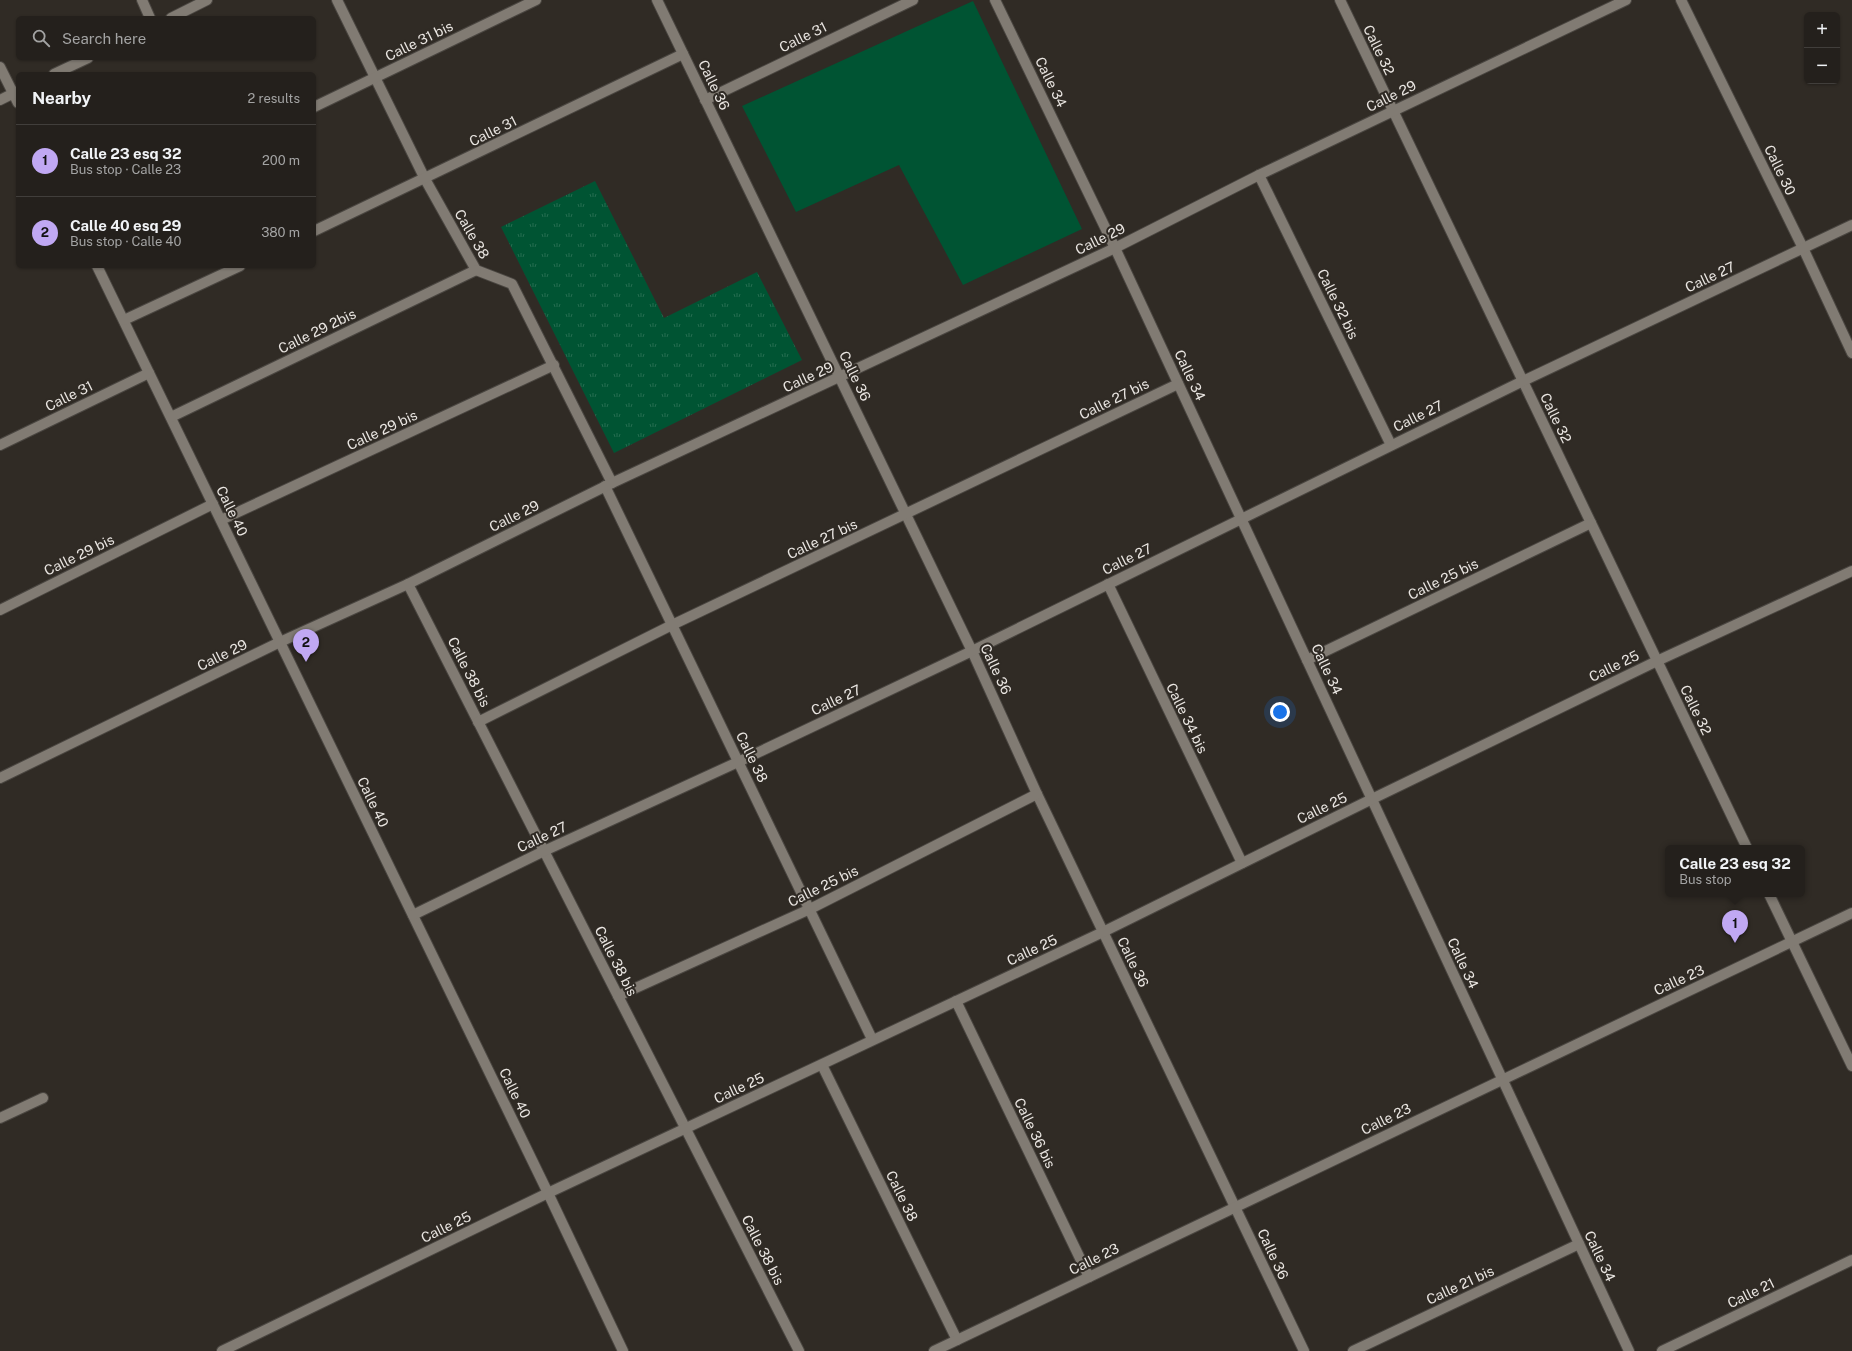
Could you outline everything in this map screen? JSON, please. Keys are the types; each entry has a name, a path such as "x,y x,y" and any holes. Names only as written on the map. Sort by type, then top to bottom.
{"street":[{"path":"142,0 149,16"},
{"path":"175,16 207,0"},
{"name":"Calle 38","path":"337,0 425,179 476,270 512,284 554,365 672,625 872,1039"},
{"name":"Calle 31 bis","path":"316,106 536,0"},
{"name":"Calle 36","path":"657,0 972,650 1037,794 1304,1351"},
{"name":"Calle 31","path":"705,100 913,0"},
{"name":"Calle 34","path":"995,0 1115,248 1629,1351"},
{"name":"Calle 32","path":"1340,0 1746,845"},
{"name":"Calle 29","path":"0,778 280,642 408,584 609,485 1115,248 1259,175 1626,0"},
{"name":"Calle 30","path":"1681,0 1803,248 1852,353"},
{"name":"Calle 31","path":"316,230 683,54"},
{"path":"58,72 84,60"},
{"path":"0,67 16,96 0,100"},
{"name":"Calle 32 bis","path":"1259,175 1391,445"},
{"name":"Calle 27","path":"413,915 544,851 738,762 972,650 1523,381 1852,225"},
{"name":"Calle 40","path":"98,268 548,1193 623,1351"},
{"path":"124,320 236,268"},
{"name":"Calle 29 2bis","path":"171,417 476,270"},
{"name":"Calle 29 bis","path":"221,520 554,365"},
{"name":"Calle 31","path":"0,445 149,373"},
{"name":"Calle 27 bis","path":"478,722 672,625 906,515 1178,384"},
{"name":"Calle 29 bis","path":"0,610 213,504"},
{"name":"Calle 25 bis","path":"1307,660 1591,523"},
{"name":"Calle 25","path":"222,1351 548,1193 822,1065 872,1039 1103,932 1372,799 1657,661 1852,571"},
{"name":"Calle 38 bis","path":"408,584 799,1351"},
{"name":"Calle 34 bis","path":"1108,584 1242,863"},
{"name":"Calle 25 bis","path":"618,996 810,909 1037,794"},
{"path":"1770,897 1852,1066"},
{"name":"Calle 23","path":"934,1351 1852,913"},
{"name":"Calle 36 bis","path":"956,1000 1088,1277"},
{"name":"Calle 38","path":"822,1065 956,1340"},
{"path":"0,1118 43,1098"},
{"name":"Calle 21 bis","path":"1353,1351 1579,1244"},
{"name":"Calle 21","path":"1662,1351 1852,1260"}],"green space":[{"path":"973,1 1082,229 963,285 899,165 796,212 742,106"},
{"path":"595,181 664,318 757,272 802,360 614,453 501,227"}],"place":[{"name":"Calle 40 esq 29","path":"306,662"},
{"name":"Calle 23 esq 32","path":"1735,943"}]}
